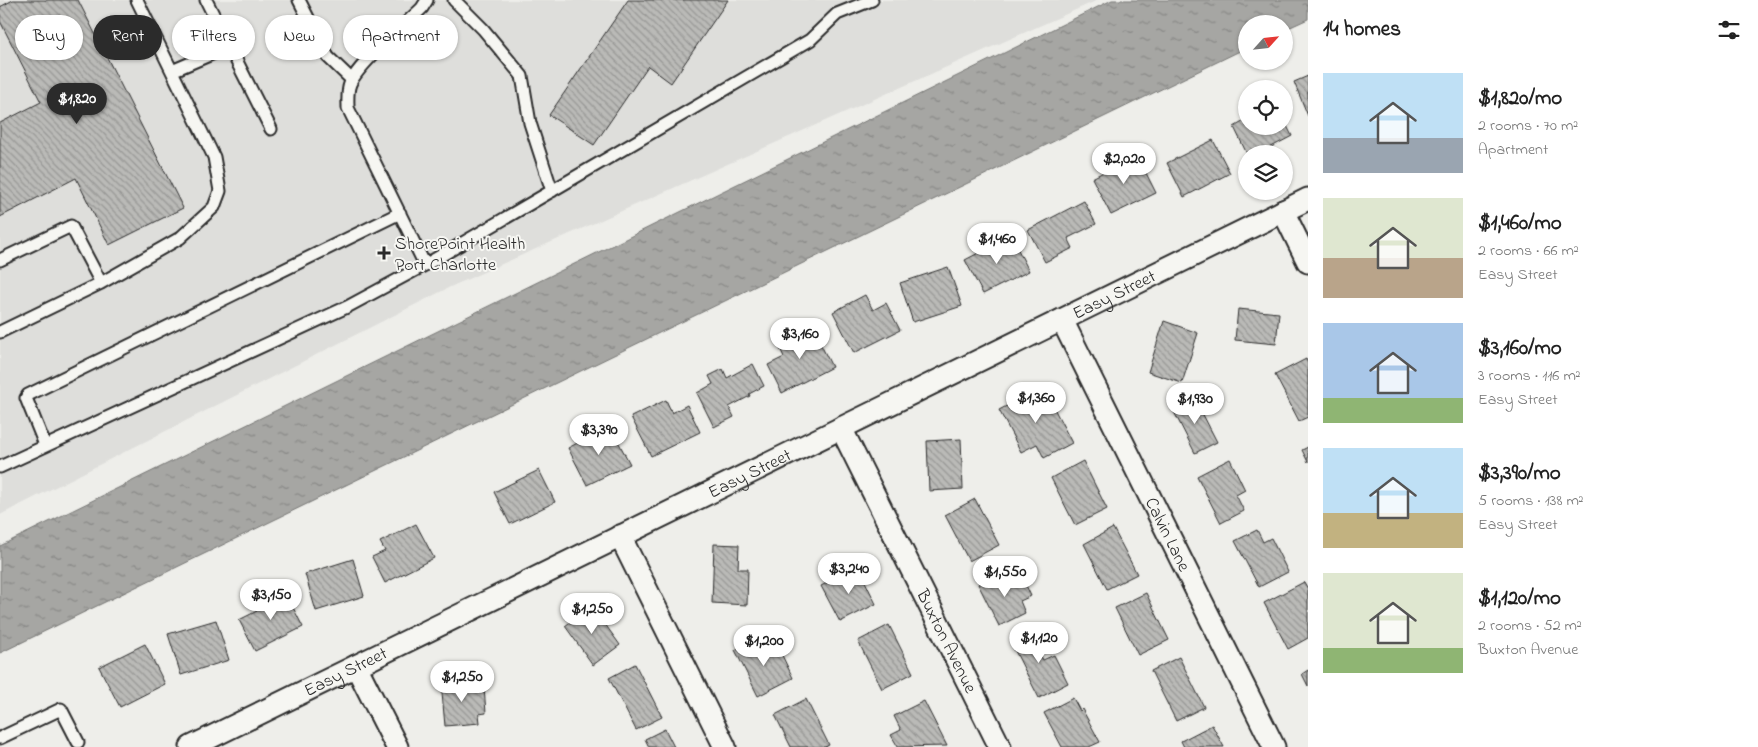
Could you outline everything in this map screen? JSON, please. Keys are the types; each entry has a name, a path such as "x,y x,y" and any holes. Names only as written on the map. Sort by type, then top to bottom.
{"street":[{"name":"Easy Street","path":"191,747 1308,198"},
{"path":"1282,211 1308,262"},
{"name":"Calvin Lane","path":"1062,320 1274,747"},
{"name":"Buxton Avenue","path":"841,428 1000,747"},
{"path":"620,536 725,747"},
{"path":"356,666 397,747"}],"lane":[{"path":"0,332 101,283 180,238 214,207 220,191 214,157 137,0"},
{"path":"206,0 214,15"},
{"path":"299,0 328,57 352,80"},
{"path":"425,265 348,108 349,85 352,80 364,64 422,8 427,0"},
{"path":"454,0 483,30 522,76 530,123 552,191"},
{"path":"2,462 45,445 346,306 425,265 810,40 836,14 872,0"},
{"path":"172,71 198,60"},
{"path":"236,60 271,129"},
{"path":"45,445 26,398 28,394 400,213"},
{"path":"0,260 71,226 101,283"},
{"path":"0,738 61,708 75,745"}],"shaded area":[{"path":"0,0 1098,0 450,287 0,515"}],"water":[{"path":"1112,0 1308,0 1308,19 1293,26 1293,15 1238,15 1238,52 0,653 0,546"}],"building":[{"path":"13,0 78,0 93,30 93,60 108,60 183,208 109,245 76,178 0,217 0,123 41,102 20,60 83,60 83,15 15,15 15,51 0,21 0,7"},
{"path":"628,0 728,0 671,83 648,66 594,145 549,115"},
{"path":"1308,76 1308,116 1294,82"},
{"path":"1238,125 1238,135 1292,136 1275,145 1243,145 1234,127"},
{"path":"1213,140 1230,173 1184,197 1167,163"},
{"path":"1137,155 1156,193 1111,215 1092,178"},
{"path":"1084,201 1096,224 1068,238 1073,248 1045,262 1028,230"},
{"path":"1011,236 1029,271 983,294 965,260"},
{"path":"948,267 962,306 913,322 900,283"},
{"path":"865,295 873,310 886,303 900,330 854,353 833,312"},
{"path":"1238,309 1279,313 1276,344 1235,340"},
{"path":"1164,321 1198,333 1182,383 1148,372"},
{"path":"812,327 832,367 782,393 768,365 784,357 778,344"},
{"path":"1306,359 1308,363 1308,417 1299,421 1275,375"},
{"path":"753,364 764,386 729,407 734,417 714,427 697,393 713,384 709,376 723,369 727,378"},
{"path":"1043,387 1072,443 1044,458 1037,444 1021,452 999,410"},
{"path":"1194,397 1217,442 1195,453 1172,408"},
{"path":"666,400 672,413 687,405 700,432 651,456 631,417"},
{"path":"610,426 630,464 587,485 568,448"},
{"path":"961,439 963,489 929,491 927,441"},
{"path":"1308,447 1308,462 1302,450"},
{"path":"1230,459 1245,490 1236,495 1244,511 1221,523 1197,476"},
{"path":"1083,461 1107,509 1075,525 1051,478"},
{"path":"539,470 555,502 510,524 494,492"},
{"path":"975,499 999,545 969,561 945,515"},
{"path":"416,524 434,558 385,583 372,557 385,551 380,542"},
{"path":"1113,528 1137,574 1107,589 1084,544"},
{"path":"1257,530 1263,542 1271,538 1288,572 1259,587 1235,541"},
{"path":"714,544 739,545 738,569 748,569 747,605 712,603"},
{"path":"353,559 364,596 316,611 305,574"},
{"path":"858,567 876,604 840,622 821,586"},
{"path":"1003,573 1009,586 1023,579 1031,596 1020,601 1025,613 999,626 978,584"},
{"path":"1304,582 1308,589 1308,638 1288,649 1264,603"},
{"path":"284,590 303,627 255,651 239,620 257,611 254,606"},
{"path":"1146,593 1169,640 1138,655 1115,608"},
{"path":"592,606 620,645 593,665 565,626"},
{"path":"216,620 229,660 181,675 168,634"},
{"path":"889,625 913,673 882,689 858,641"},
{"path":"1043,627 1049,640 1036,647 1043,660 1054,655 1068,683 1039,698 1011,643"},
{"path":"758,638 766,653 778,647 793,678 758,696 735,650"},
{"path":"145,644 165,684 120,707 99,667"},
{"path":"1179,657 1204,707 1176,721 1151,671"},
{"path":"635,664 662,717 636,730 609,678"},
{"path":"1308,670 1308,686 1302,674"},
{"path":"463,680 465,689 484,687 486,713 479,714 480,723 445,726 441,682"},
{"path":"1073,698 1080,711 1082,709 1100,742 1089,747 1062,747 1044,713"},
{"path":"806,699 829,745 825,747 791,747 775,715"},
{"path":"924,701 947,746 898,747 891,735 901,730 894,716"},
{"path":"1212,725 1224,747 1184,747 1181,741"},
{"path":"665,729 674,747 649,747 645,739"}],"place":[{"name":"ShorePoint Health Port Charlotte","path":"384,253"}]}
